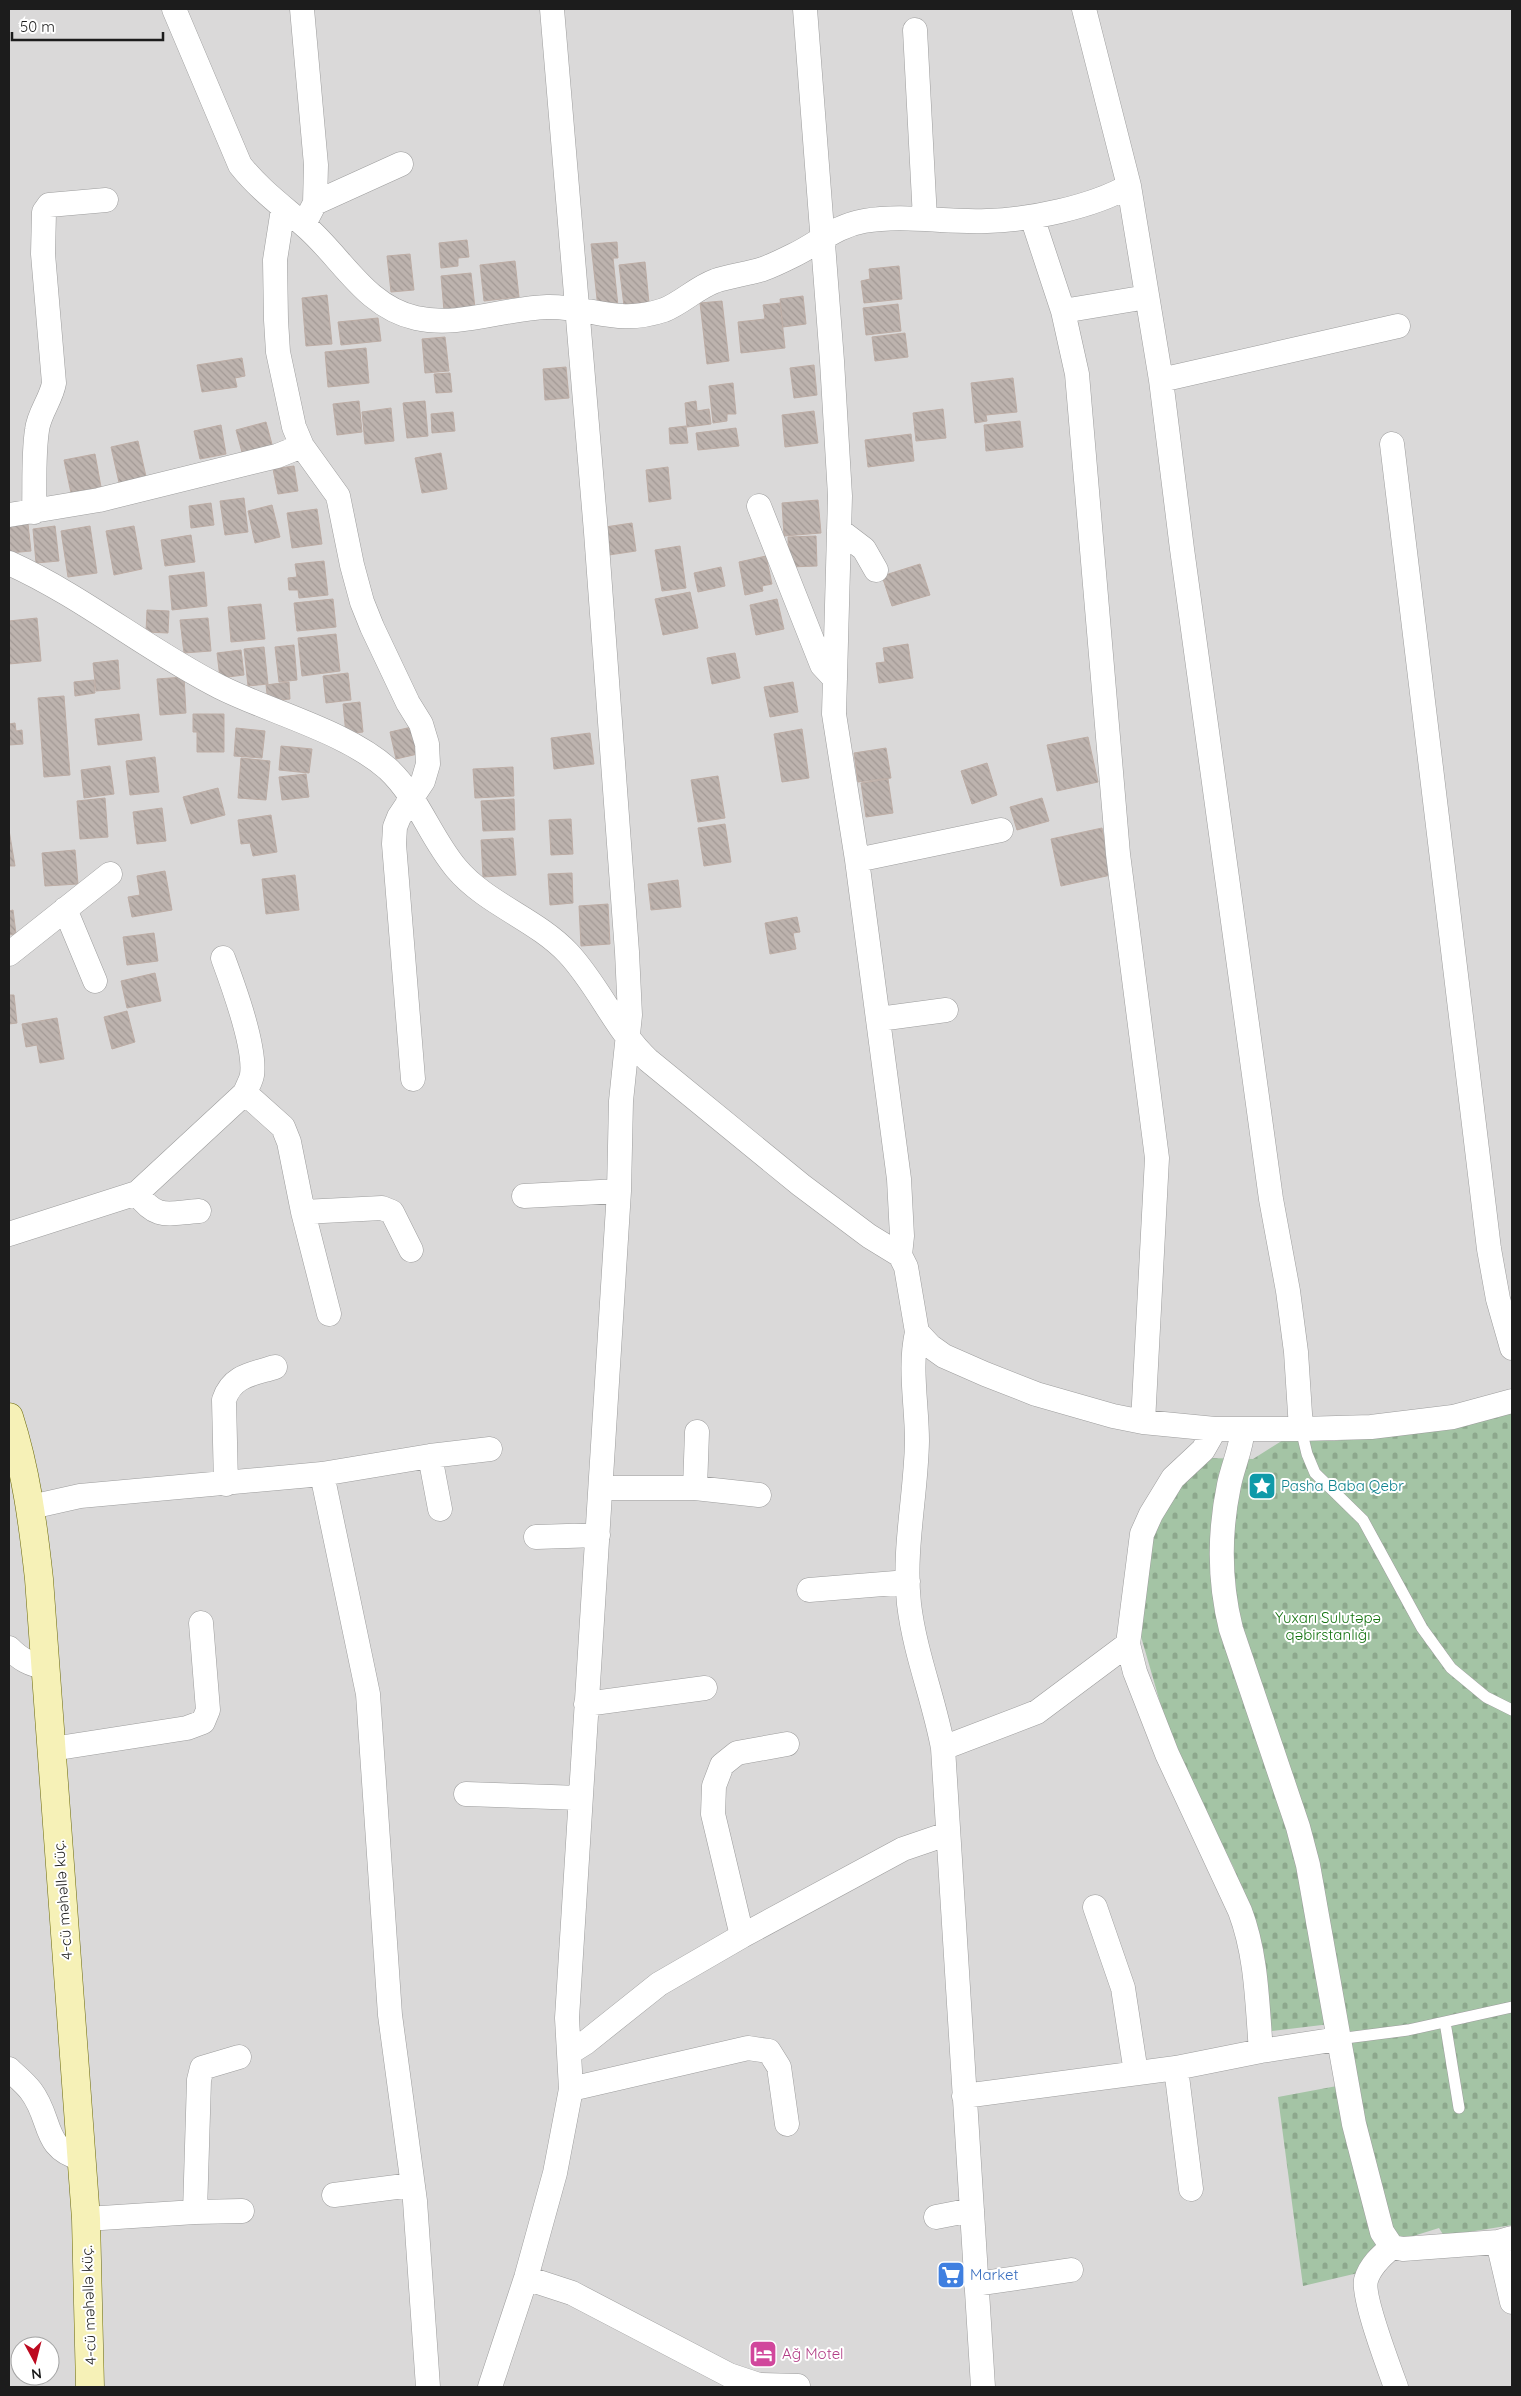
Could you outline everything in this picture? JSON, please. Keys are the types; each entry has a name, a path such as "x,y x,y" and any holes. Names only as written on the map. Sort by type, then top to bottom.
{"street":[{"path":"174,9 240,165 255,184 283,209 304,224 358,283 380,302 397,312 416,318 463,319 545,307 616,317 639,316 666,309 700,288 716,281 762,269 786,259 803,251 821,237 862,221 925,219 986,222 1032,217 1113,195 1129,186"},
{"path":"302,9 316,165 315,203 304,224"},
{"path":"490,2387 547,2208 571,2089 568,2018 580,1798 619,1191 621,1101 628,1039 630,991 552,9"},
{"path":"804,9 832,361 840,496 834,714 857,860 899,1179 902,1229 900,1255"},
{"path":"1084,9 1129,186 1161,380 1182,549 1268,1180 1288,1291 1296,1352 1301,1430"},
{"path":"915,30 925,219"},
{"path":"315,203 401,164"},
{"path":"34,512 37,430 41,416 52,395 54,383 43,254 44,212 49,205 106,200"},
{"path":"283,209 275,260 276,328 278,352 294,427 302,446 338,496 352,565 362,602 372,627 423,731 427,744 428,764 423,781 398,817 395,827 394,844 413,1079"},
{"path":"1032,217 1063,311 1076,374 1118,854 1157,1158 1143,1422"},
{"path":"1063,311 1147,297"},
{"path":"1161,380 1398,326"},
{"path":"1392,444 1489,1249 1498,1299 1512,1348"},
{"path":"9,515 99,500 277,456 302,446"},
{"path":"759,506 822,665 835,679"},
{"path":"839,530 864,549 876,570"},
{"path":"9,563 87,605 219,687 364,752 387,768 413,798 444,852 457,870 493,899 546,935 567,952 628,1039 648,1060 801,1185 869,1236 900,1255 906,1266 917,1332 913,1361 916,1480 908,1536 908,1582 914,1639 938,1722 943,1748 946,1834 983,2387"},
{"path":"857,860 1001,830"},
{"path":"9,954 110,874"},
{"path":"66,909 95,981"},
{"path":"9,1234 137,1193 245,1093 252,1076 252,1058 238,1000 223,958"},
{"path":"879,1019 946,1010"},
{"path":"245,1093 283,1127 297,1176 303,1212 329,1314"},
{"path":"524,1196 619,1191"},
{"path":"137,1193 147,1208 159,1213 199,1211"},
{"path":"303,1212 382,1208 392,1212 411,1250"},
{"path":"917,1332 930,1346 944,1356 985,1374 1073,1405 1143,1422 1243,1430 1371,1427 1452,1417 1512,1401"},
{"path":"226,1484 224,1400 228,1389 237,1380 275,1367"},
{"name":"4-cü məhəllə küç.","path":"9,1417 14,1448 31,1507 39,1579 86,2218 90,2387"},
{"path":"1215,1428 1203,1450 1173,1478 1150,1514 1142,1534 1128,1644 1134,1672 1167,1754 1250,1936 1257,1981 1261,2051"},
{"path":"1243,1430 1241,1445 1229,1485 1222,1531 1224,1599 1231,1629 1298,1827 1308,1864 1354,2124 1382,2232 1392,2247 1403,2249 1505,2240 1512,2302"},
{"path":"694,1488 697,1432"},
{"path":"31,1507 80,1496 322,1474 430,1456 490,1449"},
{"path":"430,1456 440,1510"},
{"path":"322,1474 368,1694 390,2016 415,2201 428,2387"},
{"path":"601,1488 694,1488 759,1495"},
{"path":"536,1537 598,1535"},
{"path":"809,1590 908,1582"},
{"path":"52,1749 188,1728 203,1722 208,1710 202,1623"},
{"path":"943,1748 1036,1712 1128,1644"},
{"path":"9,1648 19,1658 33,1666 46,1667"},
{"path":"586,1704 705,1688"},
{"path":"742,1936 713,1814 714,1786 722,1764 737,1753 787,1744"},
{"path":"466,1794 580,1798"},
{"path":"569,2053 585,2043 659,1984 742,1936 903,1849 946,1834"},
{"path":"1095,1906 1123,1988 1136,2073"},
{"path":"964,2096 1176,2068 1261,2051 1338,2039"},
{"path":"571,2089 748,2048 769,2052 778,2066 787,2124"},
{"path":"195,2212 198,2080 202,2068 239,2057"},
{"path":"1176,2068 1191,2188"},
{"path":"9,2069 31,2091 40,2107 55,2145 67,2155 82,2159"},
{"path":"334,2195 412,2185"},
{"path":"936,2217 972,2210"},
{"path":"86,2218 242,2211"},
{"path":"1392,2247 1369,2271 1365,2282 1378,2335 1396,2387"},
{"path":"976,2284 1071,2270"},
{"path":"526,2278 572,2293 729,2375 759,2385 798,2386"}],"lane":[{"path":"1301,1430 1307,1454 1315,1473 1363,1520 1422,1628 1451,1668 1486,1697 1512,1710"},
{"path":"1338,2039 1408,2030 1512,2007"},
{"path":"1445,2022 1459,2108"}],"shaded area":[{"path":"9,9 1512,9 1512,2387 9,2387"}],"green space":[{"name":"Yuxarı Sulutəpə qəbirstanlığı","path":"1512,1410 1512,2225 1444,2236 1439,2228 1372,2249 1358,2273 1303,2286 1278,2097 1353,2083 1347,2022 1272,2031 1254,1934 1234,1868 1174,1751 1140,1633 1148,1540 1172,1493 1207,1458 1253,1459 1288,1437 1334,1441 1475,1423"}],"building":[{"path":"467,240 469,257 458,258 458,266 441,268 439,243"},
{"path":"617,242 618,258 613,258 618,306 598,308 591,244"},
{"path":"410,254 414,290 391,292 387,256"},
{"path":"515,261 519,297 484,301 480,265"},
{"path":"645,262 649,303 624,306 619,265"},
{"path":"899,266 902,299 864,303 861,281 870,279 869,269"},
{"path":"471,273 475,308 444,311 441,276"},
{"path":"327,295 332,344 306,346 302,298"},
{"path":"803,296 806,324 783,327 780,299"},
{"path":"722,301 729,361 707,364 700,303"},
{"path":"780,303 785,348 741,353 738,322 765,319 763,305"},
{"path":"898,304 901,331 866,335 863,308"},
{"path":"378,318 381,341 341,345 338,322"},
{"path":"905,333 908,357 875,361 872,337"},
{"path":"445,337 449,371 425,373 422,339"},
{"path":"366,348 369,383 328,387 325,352"},
{"path":"242,358 245,376 235,378 237,387 202,392 197,365"},
{"path":"814,365 817,395 794,398 790,368"},
{"path":"566,367 569,398 545,400 543,369"},
{"path":"450,373 452,392 436,393 434,374"},
{"path":"1013,378 1017,412 986,415 987,421 975,423 971,383"},
{"path":"733,383 736,414 727,414 727,421 713,423 709,386"},
{"path":"359,401 362,432 337,435 333,404"},
{"path":"425,401 428,436 407,438 403,403"},
{"path":"696,401 697,411 709,409 711,424 687,427 685,403"},
{"path":"391,408 394,441 365,444 362,412"},
{"path":"943,409 946,438 916,441 913,413"},
{"path":"814,411 818,443 785,447 782,415"},
{"path":"453,412 455,431 432,433 431,414"},
{"path":"1020,421 1023,447 986,451 984,425"},
{"path":"266,422 273,448 243,456 236,430"},
{"path":"221,425 226,454 200,459 194,431"},
{"path":"686,426 688,443 670,444 669,428"},
{"path":"736,428 739,446 698,450 696,433"},
{"path":"911,434 914,461 868,467 865,440"},
{"path":"138,441 147,481 120,487 111,447"},
{"path":"441,453 447,489 422,493 415,458"},
{"path":"95,454 101,487 71,493 64,460"},
{"path":"294,466 298,491 278,494 273,469"},
{"path":"668,467 671,499 649,502 646,470"},
{"path":"244,498 248,532 225,535 220,501"},
{"path":"818,500 821,533 784,536 782,503"},
{"path":"211,503 214,525 191,528 189,506"},
{"path":"272,505 280,537 255,543 248,511"},
{"path":"317,509 322,544 292,548 287,513"},
{"path":"632,523 636,551 609,555 605,527"},
{"path":"28,524 31,551 9,553 9,526"},
{"path":"55,526 59,561 36,563 33,529"},
{"path":"90,526 97,573 68,577 61,531"},
{"path":"134,526 142,569 114,575 106,531"},
{"path":"191,535 195,562 165,566 161,540"},
{"path":"816,536 817,566 789,567 788,537"},
{"path":"680,546 686,588 662,591 655,550"},
{"path":"766,556 772,584 762,586 763,591 745,595 739,562"},
{"path":"324,561 328,595 299,598 298,590 289,590 288,578 297,577 295,564"},
{"path":"920,564 930,595 892,606 882,576"},
{"path":"721,567 725,586 698,592 694,573"},
{"path":"204,572 207,606 172,610 169,576"},
{"path":"690,592 698,628 663,635 655,599"},
{"path":"333,599 336,627 297,631 294,603"},
{"path":"777,599 784,629 756,635 750,605"},
{"path":"261,604 265,639 231,642 228,607"},
{"path":"147,610 169,611 168,633 146,632"},
{"path":"37,618 41,661 9,664 9,621"},
{"path":"208,618 211,651 184,653 180,620"},
{"path":"336,634 340,671 302,676 298,638"},
{"path":"908,644 913,678 879,683 876,663 885,662 883,648"},
{"path":"294,645 297,680 279,682 275,647"},
{"path":"264,647 268,684 248,686 244,649"},
{"path":"241,650 244,675 220,678 217,653"},
{"path":"735,653 740,678 712,684 707,658"},
{"path":"118,660 120,689 96,691 93,663"},
{"path":"348,673 351,700 326,703 323,676"},
{"path":"184,677 186,713 160,715 157,679"},
{"path":"94,680 95,693 75,696 74,682"},
{"path":"289,682 290,699 268,702 266,685"},
{"path":"793,682 798,712 770,717 764,687"},
{"path":"64,696 70,775 44,777 38,698"},
{"path":"360,702 363,732 346,734 343,704"},
{"path":"139,714 142,740 98,745 95,719"},
{"path":"193,714 224,714 224,752 197,752 197,732 193,732"},
{"path":"15,723 16,731 22,730 23,744 9,745 9,724"},
{"path":"416,726 422,753 396,759 390,732"},
{"path":"236,728 265,731 262,758 234,756"},
{"path":"802,729 809,778 782,782 774,734"},
{"path":"590,733 594,764 554,769 551,738"},
{"path":"1088,737 1098,782 1057,791 1047,745"},
{"path":"281,746 312,749 309,773 279,770"},
{"path":"886,748 891,778 858,782 854,753"},
{"path":"155,757 159,792 130,795 126,761"},
{"path":"241,758 270,761 266,800 238,798"},
{"path":"987,763 997,795 972,804 961,771"},
{"path":"110,766 114,794 84,798 81,770"},
{"path":"513,767 514,796 475,798 473,769"},
{"path":"306,774 309,797 282,800 279,777"},
{"path":"718,776 725,818 698,822 691,780"},
{"path":"888,779 893,813 866,817 861,783"},
{"path":"218,788 225,815 191,824 183,797"},
{"path":"105,798 108,837 80,839 77,801"},
{"path":"1042,798 1049,821 1017,830 1010,807"},
{"path":"514,799 515,830 483,831 481,801"},
{"path":"162,808 166,841 137,844 133,812"},
{"path":"271,815 277,852 253,856 250,843 241,844 238,820"},
{"path":"571,819 573,854 551,855 549,820"},
{"path":"725,824 731,862 704,866 698,828"},
{"path":"1102,828 1111,875 1061,886 1051,839"},
{"path":"9,830 15,866 9,866"},
{"path":"513,838 516,875 483,877 481,840"},
{"path":"75,850 78,884 45,886 42,853"},
{"path":"165,871 172,910 132,917 128,897 140,895 137,876"},
{"path":"572,873 573,903 550,905 548,874"},
{"path":"295,875 299,910 266,914 262,879"},
{"path":"678,880 681,907 651,910 648,884"},
{"path":"608,904 610,944 581,946 579,906"},
{"path":"13,910 16,934 9,935 9,911"},
{"path":"797,917 800,932 793,933 796,949 770,954 765,923"},
{"path":"154,933 158,961 127,965 123,937"},
{"path":"155,973 161,1001 127,1008 121,981"},
{"path":"9,995 14,995 17,1023 9,1024"},
{"path":"127,1011 135,1042 112,1049 104,1017"},
{"path":"57,1018 64,1059 40,1063 37,1045 26,1047 22,1024"}],"place":[{"name":"Pasha Baba Qebr","path":"1262,1486"},
{"name":"Market","path":"951,2275"},
{"name":"Ağ Motel","path":"763,2354"}]}
